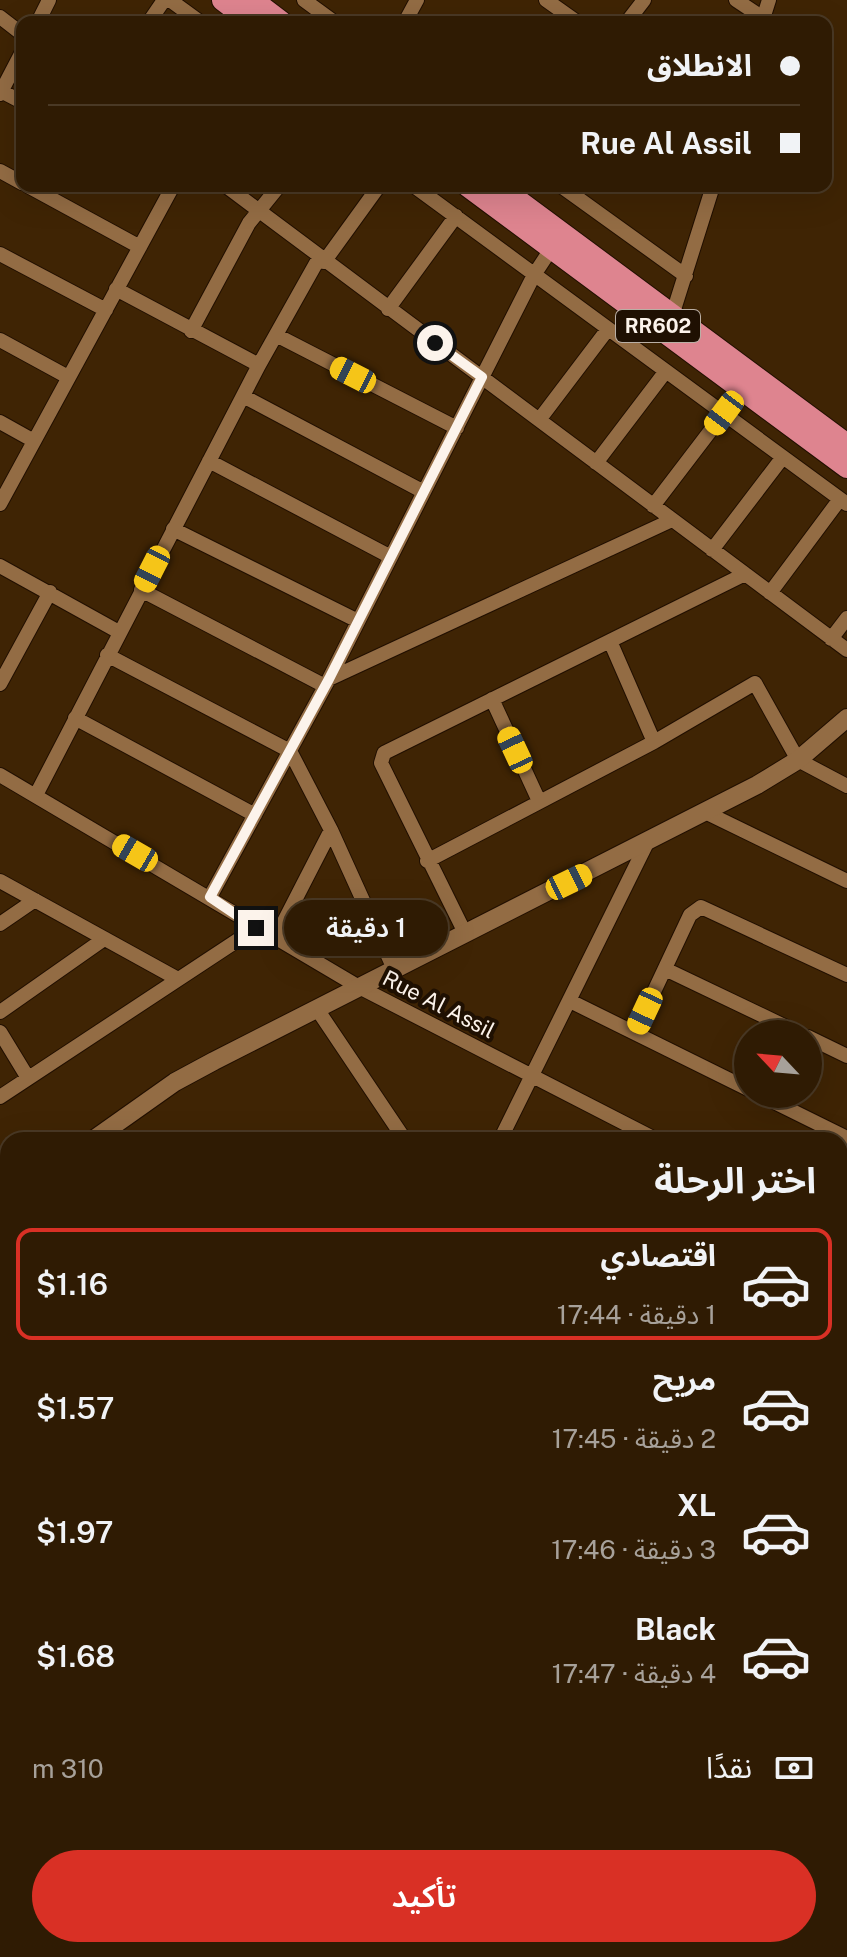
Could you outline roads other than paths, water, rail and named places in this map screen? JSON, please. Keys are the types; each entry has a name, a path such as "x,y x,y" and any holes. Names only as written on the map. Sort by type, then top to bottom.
{"highway":[{"path":"223,0 244,16"},
{"path":"252,0 273,16"},
{"name":"RR602","path":"478,192 672,316 847,445"},
{"name":"RR602","path":"504,192 557,241 847,467"}],"street":[{"path":"154,16 167,0 191,16"},
{"path":"304,0 326,16"},
{"path":"546,0 569,16"},
{"path":"632,16 644,0"},
{"path":"736,0 758,16"},
{"path":"0,17 16,29"},
{"path":"1,93 16,64"},
{"path":"39,192 140,247"},
{"path":"0,504 170,192"},
{"path":"234,192 847,650"},
{"path":"191,331 249,223 274,192"},
{"path":"36,795 259,365 322,260 374,192"},
{"path":"422,192 844,501 770,593"},
{"path":"569,192 686,276"},
{"path":"672,316 711,192"},
{"path":"388,309 456,216"},
{"path":"210,897 327,683 534,275 557,241"},
{"path":"0,254 106,310"},
{"path":"116,289 259,365"},
{"path":"539,420 608,329"},
{"path":"276,335 457,428"},
{"path":"0,340 68,377"},
{"path":"596,463 666,371"},
{"path":"243,396 424,492"},
{"path":"653,506 724,413"},
{"path":"0,422 34,441"},
{"path":"712,550 783,457"},
{"path":"209,461 391,557"},
{"path":"327,683 672,520"},
{"path":"173,529 358,621"},
{"path":"0,566 119,632"},
{"path":"465,933 427,861 381,763 382,757 388,750 745,574"},
{"path":"141,590 327,683"},
{"path":"0,684 50,592"},
{"path":"831,639 847,618"},
{"path":"610,641 654,742"},
{"path":"107,655 290,751 331,830 394,969"},
{"path":"427,861 654,742 755,683 798,760 847,786"},
{"path":"492,699 539,801"},
{"path":"75,718 255,815"},
{"path":"104,1132 175,1082 707,813 798,760 847,718"},
{"name":"Rue Al Assil","path":"0,775 359,987 641,1132"},
{"path":"707,813 847,881"},
{"path":"275,939 331,830"},
{"path":"504,1132 647,843"},
{"path":"0,881 176,978"},
{"path":"0,924 35,900"},
{"path":"635,1032 690,915 701,907 847,975"},
{"path":"0,1097 256,928"},
{"path":"0,1012 104,939"},
{"path":"665,969 772,1020"},
{"path":"570,1001 734,1082"},
{"path":"317,1009 400,1132"},
{"path":"0,1032 28,1078"},
{"path":"822,1044 847,1056"},
{"path":"786,1108 835,1132"}]}
